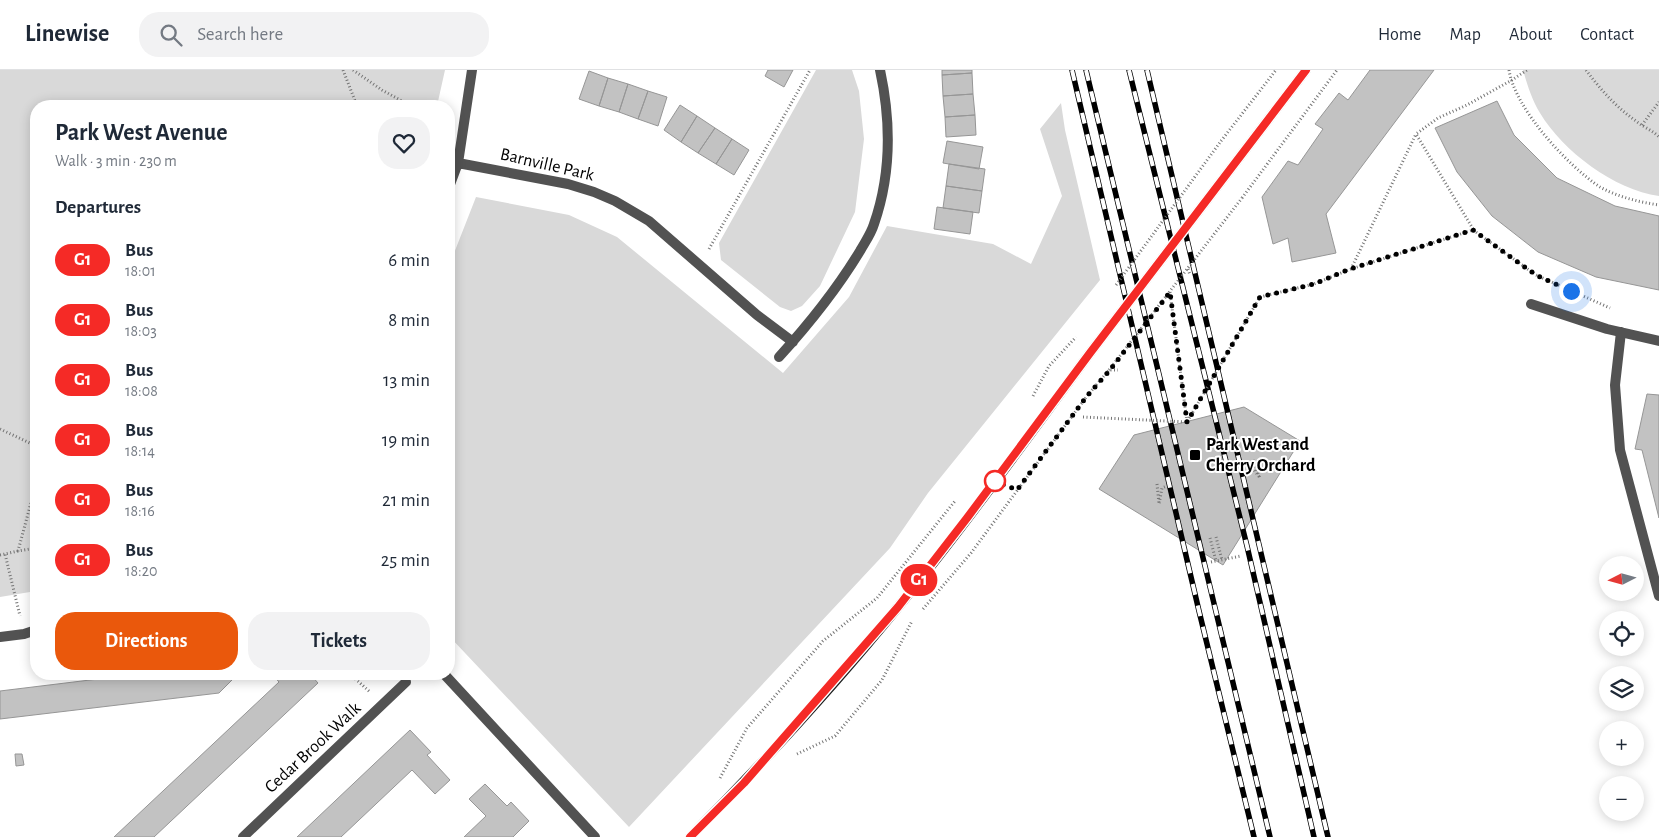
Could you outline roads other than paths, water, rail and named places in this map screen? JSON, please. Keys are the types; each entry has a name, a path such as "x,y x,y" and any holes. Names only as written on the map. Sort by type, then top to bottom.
{"street":[{"path":"455,171 458,163 472,70"},
{"path":"779,357 826,301 850,268 874,226 886,181 888,143 884,91 880,70"},
{"path":"690,837 750,776 898,607 1306,70"},
{"name":"Barnville Park","path":"458,163 568,184 594,192 649,220 757,315 792,342"},
{"path":"1531,304 1621,332 1659,341"},
{"path":"1621,332 1615,385 1620,450 1659,596"},
{"path":"0,637 30,632"},
{"path":"450,680 595,837"},
{"name":"Cedar Brook Walk","path":"243,837 406,682"}],"railway":[{"path":"1072,70 1254,837"},
{"path":"1086,70 1270,837"},
{"path":"1129,70 1247,546 1314,837"},
{"path":"1147,70 1328,837"}],"place":[{"name":"Park West and Cherry Orchard","path":"1195,455"}]}
